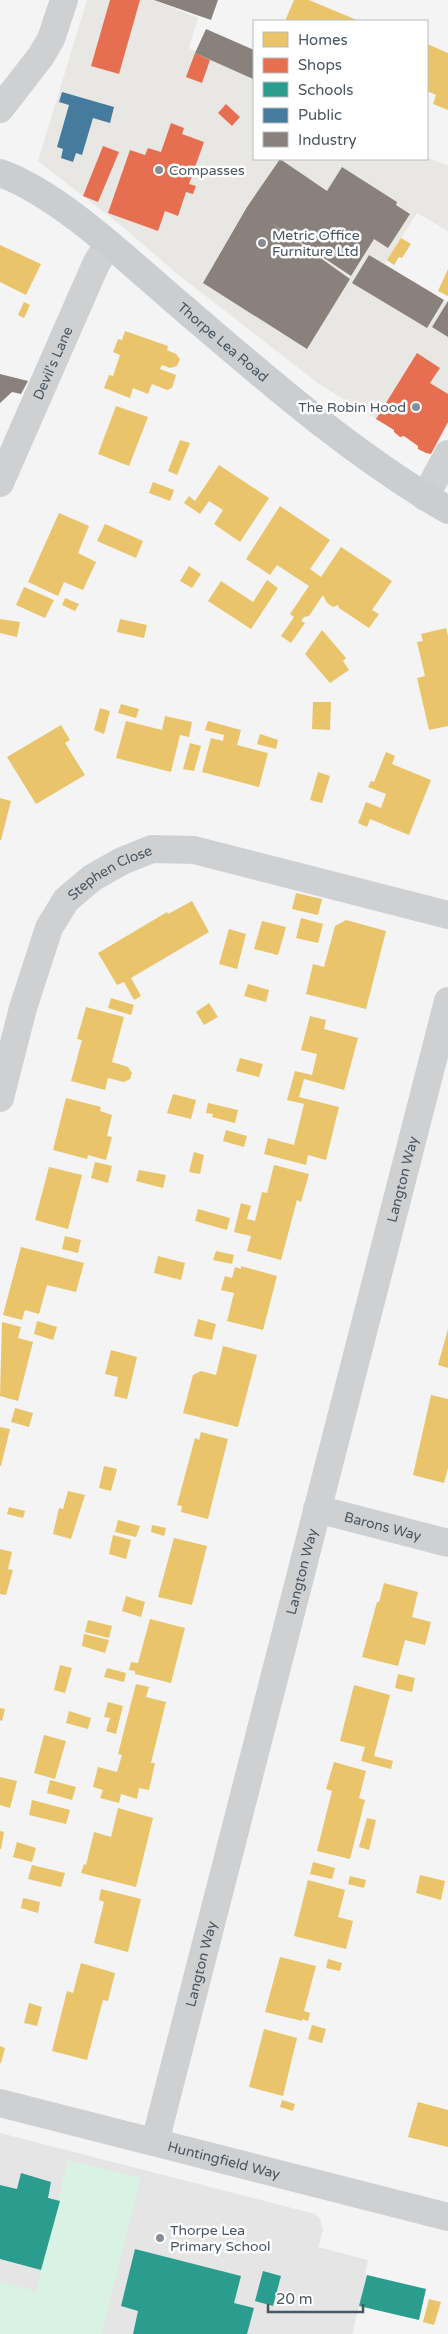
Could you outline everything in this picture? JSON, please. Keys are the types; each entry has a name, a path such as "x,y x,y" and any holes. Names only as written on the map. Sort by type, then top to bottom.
{"main road":[{"name":"Thorpe Lea Road","path":"0,173 54,201 108,244 295,403 361,454 437,504"}],"street":[{"path":"0,109 41,56 51,39 64,0"},
{"name":"Devil's Lane","path":"0,483 96,264 108,244"},
{"path":"437,504 448,454"},
{"name":"Stephen Close","path":"0,1098 23,1008 49,928 66,900 92,878 122,861 152,849 194,850 448,915"},
{"name":"Langton Way","path":"155,2142 448,1001"},
{"name":"Barons Way","path":"317,1509 448,1543"},
{"name":"Huntingfield Way","path":"0,2103 448,2217"}],"shaded area":[{"path":"87,0 154,0 198,18 189,48 253,80 253,160 428,160 428,157 448,166 448,231 417,213 385,264 448,303 448,413 429,451 319,384 176,273 124,228 38,161"},
{"name":"Thorpe Lea Primary School","path":"0,2133 315,2214 320,2219 323,2230 318,2247 368,2260 365,2274 367,2275 352,2334 0,2334"}],"green space":[{"path":"68,2160 141,2178 102,2334 0,2334 0,2282 36,2291"}],"building: Homes":[{"path":"294,0 309,0 357,20 285,20"},
{"path":"428,44 448,53 448,110 433,104 436,95 428,91"},
{"path":"401,238 411,244 402,258 399,257 394,265 387,260"},
{"path":"0,245 41,264 26,295 0,282"},
{"path":"448,269 448,296 438,291"},
{"path":"24,302 30,305 24,318 18,315"},
{"path":"125,331 168,346 167,350 176,354 180,359 177,366 170,368 162,365 160,369 176,375 172,388 167,390 152,384 148,394 133,388 130,398 104,388 109,375 113,376 120,355 113,352 118,339 122,340"},
{"path":"116,406 148,417 129,466 98,454"},
{"path":"180,440 190,443 177,475 168,471"},
{"path":"219,465 269,498 240,542 214,524 223,510 209,501 200,514 184,503 189,496 195,501"},
{"path":"153,482 174,490 170,501 149,493"},
{"path":"280,506 330,540 310,569 321,577 341,547 392,581 372,610 379,614 369,628 339,608 338,605 333,607 327,603 323,595 309,616 304,617 301,621 305,623 291,643 281,636 294,617 290,614 309,586 277,565 270,575 246,559"},
{"path":"59,513 89,526 78,553 96,562 83,590 64,582 58,596 28,582"},
{"path":"105,524 143,541 136,558 97,541"},
{"path":"189,566 201,574 192,588 180,581"},
{"path":"267,580 278,588 251,629 208,601 221,581 253,602"},
{"path":"24,587 54,600 45,618 16,605"},
{"path":"65,598 79,604 75,611 62,605"},
{"path":"0,619 20,622 17,637 0,633"},
{"path":"120,619 147,625 144,638 117,632"},
{"path":"446,628 448,636 448,726 429,730 417,678 425,676 417,642 423,641 421,634"},
{"path":"322,630 346,658 343,661 349,670 330,683 305,654"},
{"path":"313,702 331,702 330,730 312,729"},
{"path":"121,704 139,709 136,718 118,713"},
{"path":"100,708 110,711 104,734 94,730"},
{"path":"165,716 192,722 189,737 180,735 171,772 116,758 126,721 162,730"},
{"path":"208,721 241,730 237,745 268,753 259,787 202,772 211,738 223,741 224,735 205,730"},
{"path":"61,725 70,740 65,743 85,775 36,804 7,757"},
{"path":"260,734 278,740 276,749 257,744"},
{"path":"190,743 201,746 194,771 183,769"},
{"path":"386,752 395,756 392,764 431,780 409,835 370,819 367,827 358,823 366,802 381,808 386,794 368,787 371,781 374,782"},
{"path":"318,772 330,776 322,803 310,800"},
{"path":"0,798 11,801 1,840 0,840"},
{"path":"296,893 322,899 318,915 292,909"},
{"path":"192,901 209,932 131,978 141,996 134,1000 124,982 117,985 98,953 167,912 168,914"},
{"path":"301,918 323,924 318,943 296,938"},
{"path":"346,920 386,931 366,1009 306,994 313,964 324,967 335,926"},
{"path":"262,921 286,927 278,955 254,949"},
{"path":"229,929 246,934 237,969 219,964"},
{"path":"248,984 269,990 266,1002 244,996"},
{"path":"111,998 134,1005 131,1015 108,1008"},
{"path":"209,1003 218,1017 204,1025 196,1012"},
{"path":"86,1007 124,1017 112,1062 128,1067 132,1073 130,1079 124,1082 108,1078 105,1090 71,1081 82,1040 77,1039"},
{"path":"310,1016 326,1020 324,1029 358,1038 344,1090 304,1079 299,1097 339,1107 326,1160 308,1155 306,1165 264,1154 268,1138 294,1145 304,1104 287,1100 295,1071 312,1075 317,1054 301,1050"},
{"path":"240,1058 263,1064 259,1077 236,1071"},
{"path":"173,1094 196,1100 191,1119 167,1113"},
{"path":"66,1098 101,1107 100,1111 112,1115 107,1136 112,1137 106,1160 88,1155 87,1159 53,1150"},
{"path":"208,1103 238,1110 235,1123 212,1117 213,1114 206,1113"},
{"path":"226,1130 247,1136 244,1147 223,1141"},
{"path":"194,1152 204,1155 200,1174 189,1172"},
{"path":"95,1162 112,1166 108,1183 91,1178"},
{"path":"274,1165 309,1174 301,1202 297,1200 281,1260 247,1251 251,1236 234,1232 241,1203 251,1206 247,1219 255,1221 262,1192 267,1193"},
{"path":"49,1167 82,1175 68,1229 35,1220"},
{"path":"139,1170 166,1175 163,1188 136,1181"},
{"path":"198,1209 230,1218 227,1230 195,1221"},
{"path":"65,1236 81,1240 78,1253 62,1249"},
{"path":"21,1247 84,1263 76,1292 47,1285 39,1314 25,1310 22,1320 3,1315"},
{"path":"216,1251 234,1255 232,1264 213,1260"},
{"path":"158,1256 185,1263 181,1280 154,1273"},
{"path":"241,1266 277,1276 263,1330 227,1321 234,1293 221,1290 225,1276 232,1278 235,1267 241,1269"},
{"path":"198,1319 216,1324 212,1340 194,1336"},
{"path":"37,1321 57,1327 53,1340 34,1334"},
{"path":"2,1322 21,1327 18,1338 33,1342 18,1401 0,1396"},
{"path":"448,1329 448,1368 438,1365"},
{"path":"223,1346 257,1355 238,1427 183,1413 193,1375 201,1371 216,1375"},
{"path":"111,1350 137,1357 127,1399 114,1396 118,1377 105,1374"},
{"path":"431,1395 448,1399 448,1468 444,1483 413,1475"},
{"path":"15,1408 33,1413 29,1427 11,1422"},
{"path":"0,1427 10,1429 1,1466 0,1466"},
{"path":"201,1432 228,1439 208,1519 181,1512 182,1506 177,1505 195,1438 199,1440"},
{"path":"104,1466 117,1469 111,1491 99,1488"},
{"path":"68,1491 85,1495 71,1539 53,1534 59,1508 63,1509"},
{"path":"9,1507 25,1511 23,1518 7,1514"},
{"path":"118,1520 140,1526 136,1537 115,1532"},
{"path":"152,1525 166,1528 164,1536 151,1532"},
{"path":"113,1535 131,1540 126,1559 109,1554"},
{"path":"174,1538 207,1546 192,1605 158,1597"},
{"path":"0,1549 12,1552 8,1569 13,1570 6,1595 0,1594"},
{"path":"384,1583 418,1592 412,1617 431,1622 425,1645 405,1640 398,1666 362,1657"},
{"path":"126,1596 145,1602 141,1617 122,1611"},
{"path":"150,1619 185,1628 171,1683 135,1674 135,1671 129,1670 131,1662 138,1663"},
{"path":"88,1620 112,1626 109,1638 85,1632"},
{"path":"84,1634 109,1640 105,1653 82,1646"},
{"path":"60,1665 72,1668 65,1693 54,1690"},
{"path":"107,1668 126,1673 124,1682 104,1677"},
{"path":"398,1674 415,1678 412,1692 395,1688"},
{"path":"136,1684 149,1687 146,1697 166,1702 151,1763 155,1763 149,1790 139,1788 137,1799 121,1794 119,1803 100,1798 103,1790 93,1787 98,1767 117,1772 122,1755 118,1754"},
{"path":"354,1685 390,1695 374,1756 393,1761 391,1769 361,1761 365,1747 340,1741"},
{"path":"108,1702 123,1706 116,1734 106,1731 110,1718 104,1717"},
{"path":"0,1708 5,1709 2,1721 0,1720"},
{"path":"69,1711 91,1718 88,1729 66,1723"},
{"path":"44,1735 66,1741 55,1779 34,1773"},
{"path":"334,1762 366,1771 359,1798 365,1800 350,1859 317,1851 332,1791 326,1789"},
{"path":"0,1777 17,1781 10,1808 0,1805"},
{"path":"50,1780 76,1787 72,1800 47,1793"},
{"path":"32,1800 70,1810 66,1824 29,1815"},
{"path":"118,1808 153,1818 136,1887 81,1873 84,1864 86,1865 94,1832 111,1837"},
{"path":"367,1818 376,1820 369,1850 359,1847"},
{"path":"0,1831 4,1832 1,1849 0,1849"},
{"path":"17,1842 36,1848 32,1862 13,1857"},
{"path":"313,1862 335,1868 332,1879 310,1874"},
{"path":"32,1865 65,1873 61,1887 28,1879"},
{"path":"420,1875 445,1881 441,1900 416,1893"},
{"path":"350,1876 366,1880 364,1888 348,1884"},
{"path":"308,1880 345,1890 338,1917 353,1921 346,1949 294,1936"},
{"path":"101,1889 141,1899 128,1952 94,1943 104,1902 99,1900"},
{"path":"23,1898 40,1902 38,1913 21,1908"},
{"path":"280,1957 316,1966 304,2011 310,2013 308,2021 265,2012"},
{"path":"328,1959 342,1963 340,1971 326,1968"},
{"path":"81,1963 115,1973 108,2001 103,2000 87,2060 52,2051 67,1991 73,1993"},
{"path":"29,2003 42,2007 37,2026 24,2023"},
{"path":"312,2025 326,2029 322,2043 308,2039"},
{"path":"264,2029 297,2038 283,2096 249,2087"},
{"path":"0,2046 5,2048 1,2063 0,2063"},
{"path":"282,2100 295,2104 293,2111 280,2107"},
{"path":"418,2102 448,2110 448,2147 408,2137"},
{"path":"429,2299 441,2302 434,2325 423,2322"}],"building: Shops":[{"path":"110,0 140,0 119,74 91,66"},
{"path":"195,53 210,60 202,83 186,77"},
{"path":"226,104 240,117 232,126 218,113"},
{"name":"Compasses","path":"171,123 184,128 182,134 204,142 189,184 196,186 193,194 186,192 178,216 165,211 158,231 108,213 130,150 145,155 148,148 161,152"},
{"path":"103,146 119,152 98,202 83,196"},
{"name":"The Robin Hood","path":"417,353 440,368 430,383 448,394 448,422 431,454 418,449 418,446 404,436 400,437 394,430 376,419"}],"building: Schools":[{"path":"21,2173 51,2182 48,2198 60,2201 41,2270 0,2259 0,2185 17,2189"},
{"path":"135,2249 241,2276 234,2303 254,2308 247,2334 133,2334 138,2311 121,2306"},
{"path":"263,2271 281,2276 273,2306 255,2301"},
{"path":"367,2275 426,2289 419,2320 359,2306"}],"building: Public":[{"path":"62,92 114,107 110,123 93,118 82,155 76,153 73,162 61,158 63,149 57,147 69,105 59,102"}],"building: Industry":[{"path":"154,0 218,0 211,20"},
{"path":"206,29 253,50 253,79 195,53"},
{"path":"279,160 281,160 327,191 342,167 397,202 396,205 410,214 388,248 374,239 351,276 270,222 350,279 307,349 203,283 247,207"},
{"path":"369,255 444,300 427,328 352,283"},
{"path":"448,301 448,337 432,327"},
{"path":"0,374 28,381 21,394 12,392 0,403"}],"place":[{"name":"Compasses","path":"159,170"},
{"name":"Metric Office Furniture Ltd","path":"262,243"},
{"name":"The Robin Hood","path":"416,407"},
{"name":"Thorpe Lea Primary School","path":"160,2238"}]}
